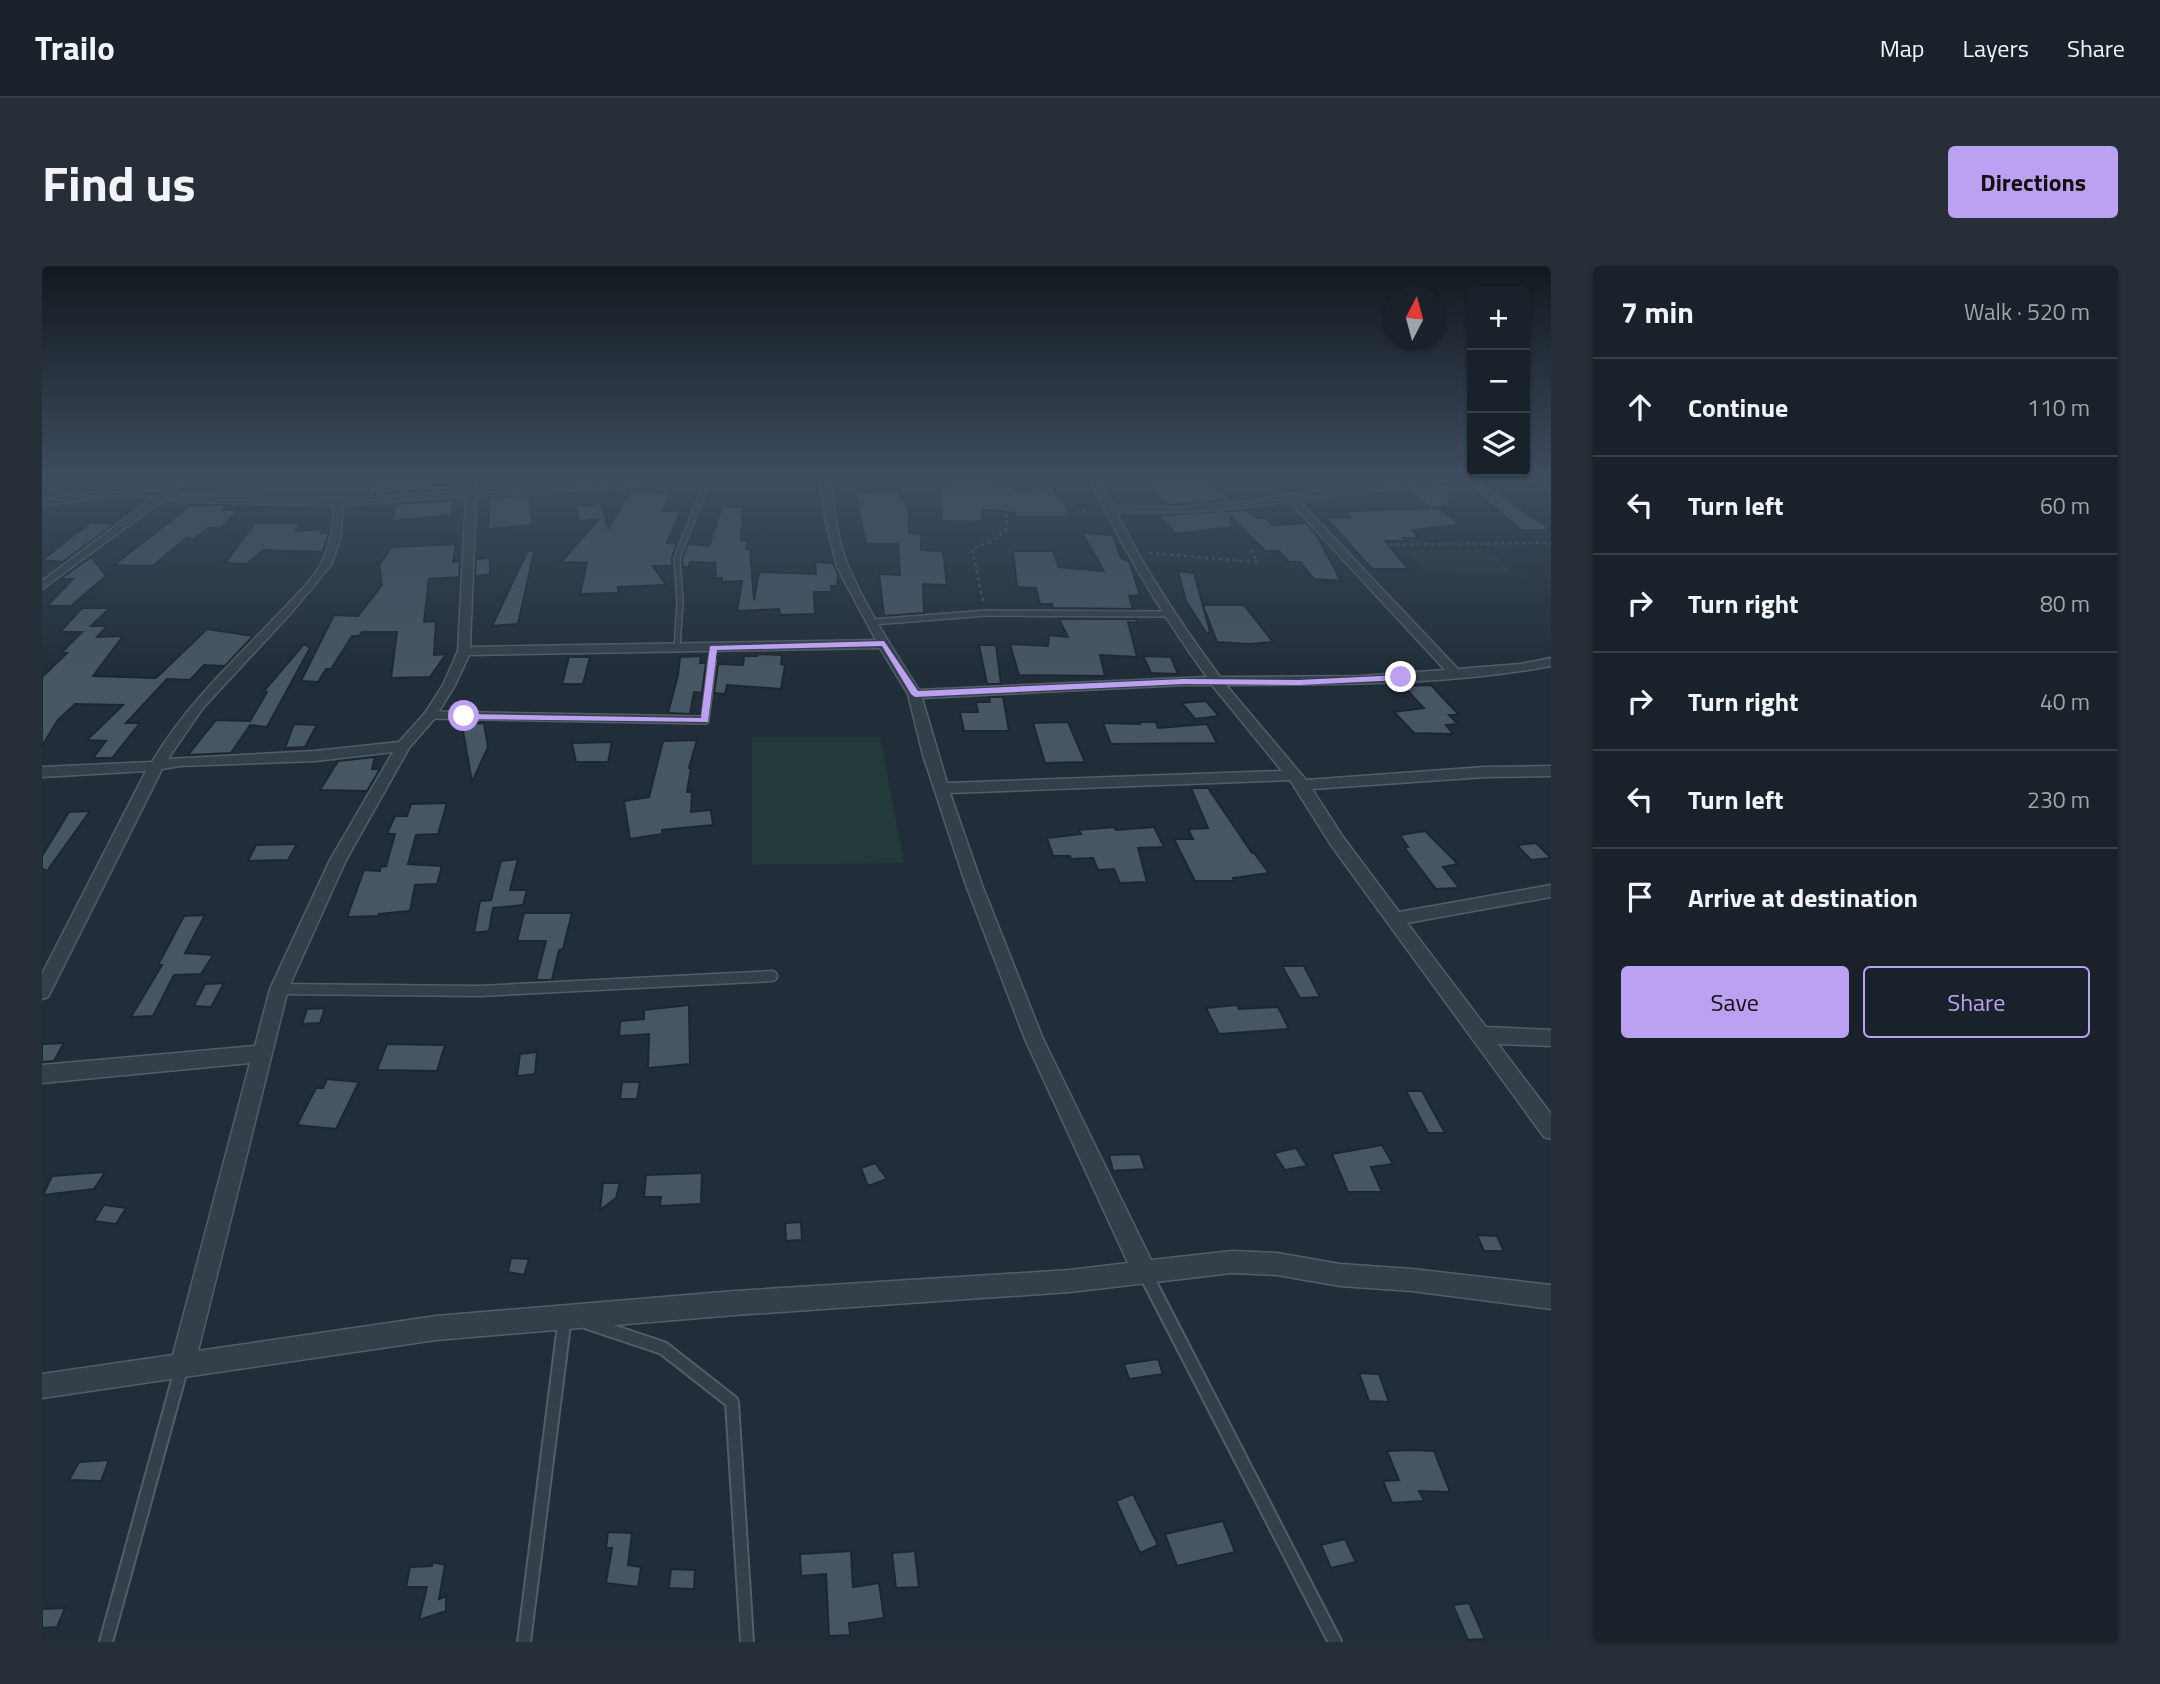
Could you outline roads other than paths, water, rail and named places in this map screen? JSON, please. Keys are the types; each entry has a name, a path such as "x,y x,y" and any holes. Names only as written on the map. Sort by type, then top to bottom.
{"street":[{"path":"42,586 100,543"},
{"path":"42,992 156,766 176,733 198,705 320,574 330,558 334,543"},
{"path":"183,1365 279,989 338,860 402,746 430,715 449,685 464,650 469,543"},
{"path":"837,543 843,567 884,644 915,694 930,755 974,885 1034,1039 1145,1273"},
{"path":"1126,543 1168,614 1216,681 1297,780 1337,841 1551,1130"},
{"path":"1334,543 1454,672"},
{"path":"464,650 884,644"},
{"path":"915,694 1216,681 1299,682 1520,668 1551,662"},
{"path":"42,772 156,766 180,761 316,757 402,746"},
{"path":"941,788 1551,771"},
{"path":"1394,919 1551,891"},
{"path":"1481,1035 1551,1038"},
{"path":"42,1074 262,1054"},
{"path":"42,1386 361,1338 565,1316 1145,1273 1181,1266 1232,1262 1277,1264 1340,1275 1412,1280 1551,1297"}],"lane":[{"path":"677,649 680,615 677,558 683,543"},
{"path":"873,622 986,613 1168,614"},
{"path":"430,715 705,720 713,648"},
{"path":"279,989 480,991 772,976"},
{"path":"1145,1273 1335,1642"},
{"path":"524,1642 565,1316 663,1348 732,1402 747,1642"},
{"path":"106,1642 183,1365"}]}
